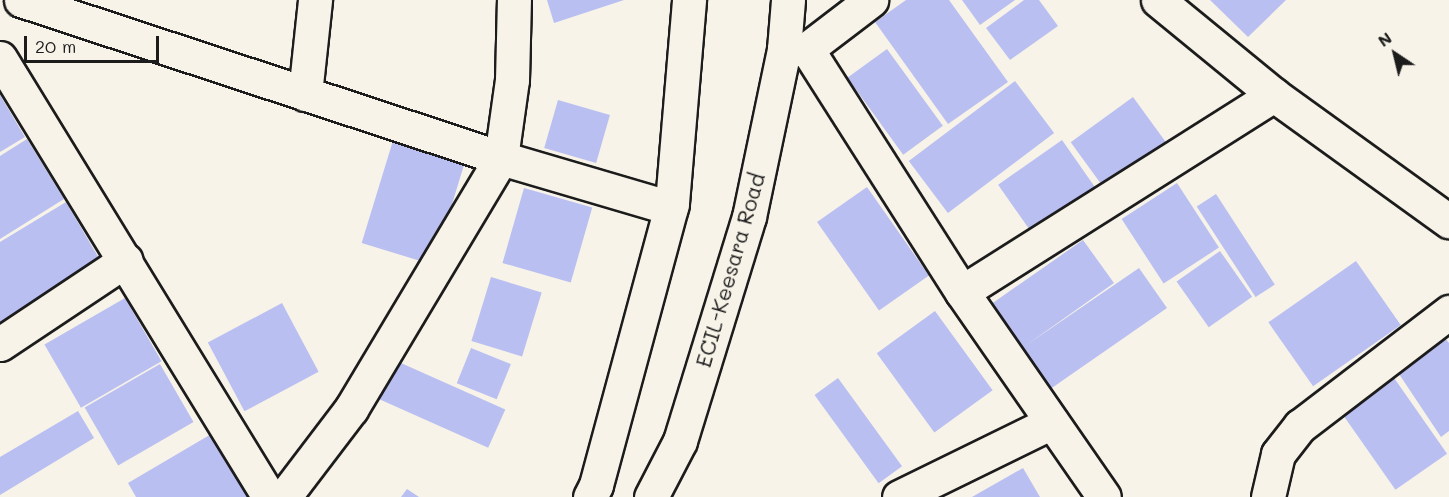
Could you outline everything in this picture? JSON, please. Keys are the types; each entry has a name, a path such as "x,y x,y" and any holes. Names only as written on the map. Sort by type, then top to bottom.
{"street":[{"path":"21,0 501,158 671,208"},
{"path":"305,94 315,0"},
{"path":"284,497 351,409 501,158 512,80 514,0"},
{"path":"590,497 596,484 671,208 689,0"},
{"name":"ECIL-Keesara Road","path":"651,497 680,441 749,217 795,49 788,0"},
{"path":"871,0 795,49 1104,497"},
{"path":"1158,0 1274,95 1449,220"},
{"path":"0,58 126,260 269,497"},
{"path":"962,292 1274,95"},
{"path":"0,344 126,260"},
{"path":"1268,497 1278,454 1300,426 1449,312"},
{"path":"899,497 1052,422"}],"building":[{"path":"547,0 624,0 554,23"},
{"path":"906,0 949,0 1008,82 948,124 875,22"},
{"path":"962,0 1015,0 980,25"},
{"path":"1024,0 1039,0 1058,26 1010,60 986,28"},
{"path":"1210,0 1286,0 1248,37"},
{"path":"887,49 943,126 903,155 847,78"},
{"path":"1015,81 1054,133 948,213 909,161"},
{"path":"0,95 25,137 0,152"},
{"path":"1133,97 1169,146 1107,192 1071,142"},
{"path":"558,100 610,115 596,163 544,148"},
{"path":"395,134 467,156 433,265 362,243"},
{"path":"27,139 64,199 0,239 0,156"},
{"path":"1062,140 1099,192 1035,237 998,185"},
{"path":"1177,183 1219,248 1164,284 1122,219"},
{"path":"867,187 929,275 879,310 817,222"},
{"path":"524,188 592,208 571,283 503,263"},
{"path":"1216,194 1275,285 1256,297 1197,207"},
{"path":"66,202 103,265 0,326 0,242"},
{"path":"1083,240 1114,283 1025,346 1139,268 1167,308 1046,392 987,307"},
{"path":"1220,251 1252,297 1209,327 1177,281"},
{"path":"1356,261 1401,325 1313,386 1268,322"},
{"path":"491,277 542,292 522,357 471,341"},
{"path":"125,298 162,361 81,408 44,344"},
{"path":"282,303 319,372 244,411 208,342"},
{"path":"935,311 993,390 934,433 877,353"},
{"path":"1445,338 1449,343 1449,431 1441,437 1397,371"},
{"path":"471,348 511,364 497,399 457,383"},
{"path":"392,359 505,409 488,448 375,397"},
{"path":"160,364 194,422 118,466 85,408"},
{"path":"1392,375 1447,454 1395,490 1340,411"},
{"path":"838,378 902,466 879,483 815,395"},
{"path":"78,411 94,438 0,495 0,457"},
{"path":"213,433 251,497 136,497 128,483"},
{"path":"1023,468 1040,497 972,497"},
{"path":"407,489 419,497 401,497"}]}
